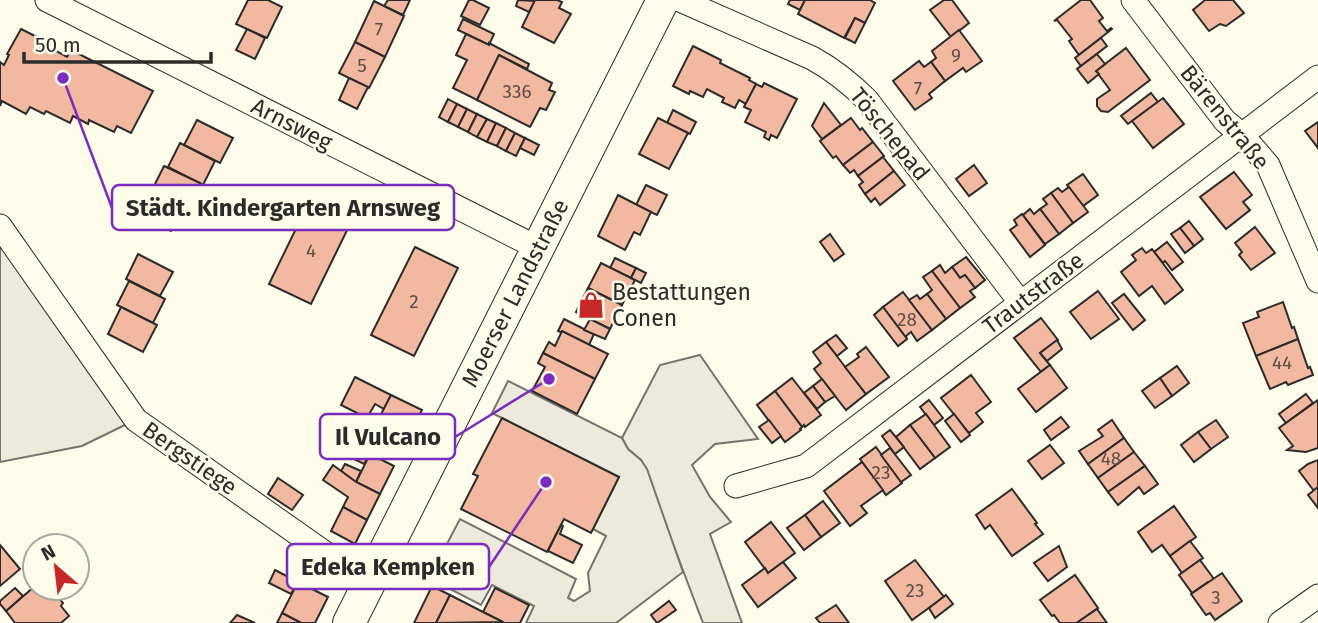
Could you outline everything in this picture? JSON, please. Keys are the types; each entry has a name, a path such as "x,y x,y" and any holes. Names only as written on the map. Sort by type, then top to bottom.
{"main road":[{"name":"Moerser Landstraße","path":"349,623 663,0"}],"street":[{"name":"Arnsweg","path":"47,0 538,248"},
{"name":"Töschepad","path":"680,0 812,58 852,84 867,100 1020,302"},
{"name":"Bärenstraße","path":"1133,0 1225,121 1242,135 1268,164 1318,281"},
{"name":"Trautstraße","path":"736,486 806,467 1318,77"},
{"name":"Bergstiege","path":"0,226 136,419 369,584"},
{"path":"1280,623 1318,596"}],"shaded area":[{"path":"0,236 133,421 82,446 0,462"},
{"path":"700,355 758,439 715,444 692,465 710,497 731,522 710,534 742,623 703,623 641,460 628,449 622,438 660,365"},
{"path":"508,381 622,438 628,449 647,469 683,572 616,623 526,623 534,606 492,585 481,605 421,574 430,557 438,561 460,519 576,579 568,598 574,601 590,591 588,573 606,536 593,529 619,477 492,413"}],"building":[{"path":"248,0 268,0 282,7 267,38 236,24"},
{"path":"388,0 410,0 403,15 384,6"},
{"path":"469,0 489,8 480,25 461,16"},
{"path":"518,0 535,1 529,12 516,6"},
{"path":"535,0 557,0 562,2 559,8 571,14 554,43 522,27"},
{"path":"790,0 805,0 800,10 788,4"},
{"path":"805,0 870,0 875,3 865,23 855,18 844,38 798,14"},
{"path":"944,0 952,0 969,23 951,37 930,10"},
{"path":"1081,0 1090,0 1103,18 1099,21 1107,31 1112,29 1079,55 1069,41 1072,39 1057,20 1054,21"},
{"path":"1205,0 1233,0 1244,13 1226,26 1220,24 1209,31 1193,10"},
{"path":"374,1 404,16 385,57 355,42"},
{"path":"855,18 865,23 855,43 845,38"},
{"path":"463,19 494,34 489,45 458,30"},
{"path":"21,29 47,42 45,45 67,57 71,50 153,91 131,133 117,126 114,132 73,116 70,123 46,111 44,114 30,107 26,114 2,101 0,106 0,62 4,65"},
{"path":"247,29 265,38 255,59 236,50"},
{"path":"959,30 982,61 966,72 963,68 945,81 931,62 936,58 932,51"},
{"path":"466,34 529,64 527,69 499,55 477,100 453,88 467,60 456,55"},
{"path":"1101,38 1107,46 1081,66 1075,58"},
{"path":"355,42 385,57 369,88 339,73"},
{"path":"693,46 721,60 720,63 750,78 749,80 756,84 746,104 739,100 735,108 722,102 724,98 707,89 703,97 673,86"},
{"path":"1126,48 1150,80 1108,112 1101,111 1097,106 1097,99 1110,90 1096,71"},
{"path":"1097,54 1105,64 1096,71 1099,74 1088,83 1077,69"},
{"path":"499,55 552,83 549,90 555,92 546,110 540,108 530,127 477,100"},
{"path":"919,61 924,67 931,62 945,81 929,94 932,98 915,110 893,81"},
{"path":"349,78 368,87 357,109 339,100"},
{"path":"764,83 797,99 777,138 771,135 769,140 764,137 766,132 745,122 751,110 744,107 756,84 762,87"},
{"path":"1151,93 1158,102 1128,124 1121,116"},
{"path":"1163,98 1184,124 1153,148 1132,121"},
{"path":"448,99 457,104 448,122 439,117"},
{"path":"824,103 841,125 822,139 812,126"},
{"path":"457,104 467,109 458,127 448,122"},
{"path":"467,109 477,114 468,132 458,127"},
{"path":"673,110 696,122 690,134 667,123"},
{"path":"477,114 487,119 477,137 468,132"},
{"path":"658,118 688,133 669,169 639,154"},
{"path":"851,118 873,142 843,165 836,156 833,158 820,141"},
{"path":"487,119 496,123 487,142 477,137"},
{"path":"197,120 233,138 220,163 184,145"},
{"path":"1318,122 1318,148 1305,131"},
{"path":"496,123 506,128 497,146 487,142"},
{"path":"506,128 515,133 506,151 497,146"},
{"path":"515,133 525,138 516,156 506,151"},
{"path":"525,138 539,145 534,155 520,148"},
{"path":"873,142 884,156 858,176 854,170 850,173 843,165"},
{"path":"180,143 215,161 203,185 168,167"},
{"path":"883,157 894,171 865,194 859,185 863,182 858,176"},
{"path":"974,165 987,183 969,196 956,179"},
{"path":"164,166 200,183 188,208 152,190"},
{"path":"894,171 905,185 880,205 875,198 871,202 865,194"},
{"path":"1234,172 1252,195 1243,202 1250,210 1226,229 1200,197"},
{"path":"1083,174 1098,195 1083,206 1067,185"},
{"path":"646,185 667,195 657,215 636,205"},
{"path":"1069,187 1088,212 1073,223 1051,193 1058,188 1062,192"},
{"path":"148,188 184,206 171,231 135,213"},
{"path":"1051,193 1073,223 1059,234 1040,209 1047,204 1043,199"},
{"path":"618,195 651,212 640,235 634,232 625,250 598,236"},
{"path":"312,196 354,216 311,304 269,284"},
{"path":"1030,209 1034,214 1040,209 1059,234 1045,244 1023,215"},
{"path":"1022,214 1045,245 1030,257 1010,230 1017,225 1014,220"},
{"path":"1189,221 1203,239 1194,246 1180,228"},
{"path":"1255,227 1275,253 1251,270 1239,255 1242,252 1235,243"},
{"path":"1180,228 1194,246 1185,253 1171,234"},
{"path":"830,234 844,254 834,261 820,242"},
{"path":"1167,242 1183,262 1172,270 1154,252"},
{"path":"415,247 458,268 414,356 371,335"},
{"path":"1142,248 1146,253 1152,249 1183,290 1165,304 1152,286 1139,296 1121,272 1136,260 1132,255"},
{"path":"138,254 173,272 160,296 126,279"},
{"path":"966,257 985,280 975,288 965,275 960,278 952,267"},
{"path":"615,258 636,268 631,278 610,268"},
{"path":"601,263 635,280 622,305 588,288"},
{"path":"940,265 945,273 952,267 960,278 965,275 975,288 970,291 975,297 960,308 932,271"},
{"path":"636,268 646,273 641,283 631,278"},
{"path":"932,271 960,308 946,319 927,294 932,290 923,277"},
{"path":"129,281 165,299 153,323 117,305"},
{"path":"588,288 622,305 610,329 576,312"},
{"path":"1098,291 1119,319 1091,339 1070,312"},
{"path":"903,292 932,330 917,341 911,332 906,336 907,339 883,307"},
{"path":"927,294 946,319 932,330 909,300 917,295 920,299"},
{"path":"1124,294 1145,320 1133,330 1112,303"},
{"path":"1283,302 1298,339 1256,356 1243,323 1259,317 1257,312"},
{"path":"121,307 157,325 143,352 108,334"},
{"path":"883,307 907,339 898,346 874,315"},
{"path":"1041,318 1058,340 1040,353 1050,365 1041,372 1014,338"},
{"path":"564,319 594,334 589,345 558,331"},
{"path":"590,319 610,329 605,339 584,330"},
{"path":"562,331 608,354 595,379 543,353 549,342 555,346"},
{"path":"836,335 847,348 837,356 826,342"},
{"path":"1298,339 1313,375 1270,389 1256,356"},
{"path":"1057,340 1062,349 1047,361 1040,353"},
{"path":"826,342 866,394 846,410 814,369 821,363 813,352"},
{"path":"866,347 889,377 866,394 845,367 859,357 857,354"},
{"path":"543,353 595,379 577,414 532,391 545,367 538,363"},
{"path":"1050,365 1067,388 1036,412 1018,389"},
{"path":"1177,366 1189,383 1172,396 1160,378"},
{"path":"971,375 991,402 976,413 983,422 969,433 941,398"},
{"path":"355,377 391,395 384,409 375,404 367,418 341,405"},
{"path":"792,378 821,415 805,427 802,427 775,391"},
{"path":"1160,378 1172,396 1155,408 1142,391"},
{"path":"822,379 835,396 825,402 813,386"},
{"path":"813,386 825,402 817,409 804,393"},
{"path":"775,391 802,427 785,442 757,405"},
{"path":"1306,394 1313,403 1286,423 1279,414"},
{"path":"391,395 422,410 410,433 379,418"},
{"path":"929,400 943,418 934,425 920,407"},
{"path":"1318,400 1318,448 1306,452 1287,450 1293,446 1279,428"},
{"path":"926,414 950,447 935,458 910,425"},
{"path":"954,414 970,435 961,442 945,421"},
{"path":"1061,417 1069,427 1051,440 1044,430"},
{"path":"502,418 619,477 591,533 564,519 547,552 461,509 478,476 473,474"},
{"path":"769,420 781,436 772,443 759,427"},
{"path":"1112,420 1124,438 1088,464 1079,451 1103,436 1098,430"},
{"path":"1216,420 1228,437 1211,449 1198,432"},
{"path":"910,425 935,458 920,469 896,437"},
{"path":"890,430 904,447 895,454 882,436"},
{"path":"1198,432 1211,449 1194,462 1181,445"},
{"path":"1124,438 1134,452 1098,478 1088,464"},
{"path":"1050,445 1064,463 1042,479 1028,461"},
{"path":"876,447 902,483 886,495 860,459"},
{"path":"357,448 370,454 364,464 352,458"},
{"path":"890,448 911,475 901,482 881,455"},
{"path":"1134,452 1145,466 1108,492 1098,478"},
{"path":"370,454 394,466 380,494 356,482"},
{"path":"1318,460 1318,487 1314,491 1299,471"},
{"path":"862,462 883,490 861,506 867,513 850,526 824,491"},
{"path":"345,464 361,471 356,482 341,471"},
{"path":"333,465 356,482 380,494 367,520 343,507 348,497 323,480"},
{"path":"1145,466 1158,484 1144,494 1139,487 1118,505 1108,492"},
{"path":"278,478 303,495 292,510 268,494"},
{"path":"1318,487 1318,508 1308,495"},
{"path":"1012,489 1043,534 1012,556 990,525 985,529 976,515"},
{"path":"823,501 840,523 821,537 805,515"},
{"path":"1174,506 1196,537 1170,556 1162,545 1152,552 1138,532"},
{"path":"343,507 367,520 355,544 331,531"},
{"path":"805,515 821,537 804,550 787,528"},
{"path":"771,522 795,553 768,573 745,542"},
{"path":"561,525 560,534 582,545 573,563 548,551"},
{"path":"1190,541 1203,558 1182,573 1170,556"},
{"path":"0,545 20,569 0,586"},
{"path":"1059,546 1067,567 1048,581 1034,563"},
{"path":"915,560 944,597 912,620 885,581"},
{"path":"1200,560 1214,579 1192,593 1179,575"},
{"path":"783,562 796,578 758,607 742,585 765,568 768,573"},
{"path":"275,570 298,582 291,594 269,583"},
{"path":"1222,573 1242,601 1215,620 1210,613 1206,615 1191,594"},
{"path":"1075,575 1098,608 1077,623 1060,623 1040,600"},
{"path":"298,582 328,597 315,623 301,623 282,613"},
{"path":"432,586 450,595 436,623 414,623"},
{"path":"15,588 21,594 21,598 6,611 0,601"},
{"path":"495,588 529,605 520,623 504,623 483,612"},
{"path":"450,595 483,612 503,622 436,623"},
{"path":"946,595 953,604 935,618 929,608"},
{"path":"21,598 21,602 62,602 61,606 69,616 61,623 15,623 6,611"},
{"path":"669,601 676,610 657,623 651,615"},
{"path":"836,605 849,623 820,623 816,618"},
{"path":"1097,609 1107,623 1078,622"},
{"path":"282,613 301,623 277,623"},
{"path":"237,615 255,623 230,623"}],"place":[{"name":"Städt. Kindergarten Arnsweg","path":"63,78"},
{"name":"Bestattungen Conen","path":"591,305"},
{"name":"Il Vulcano","path":"549,379"},
{"name":"Edeka Kempken","path":"546,482"}]}
